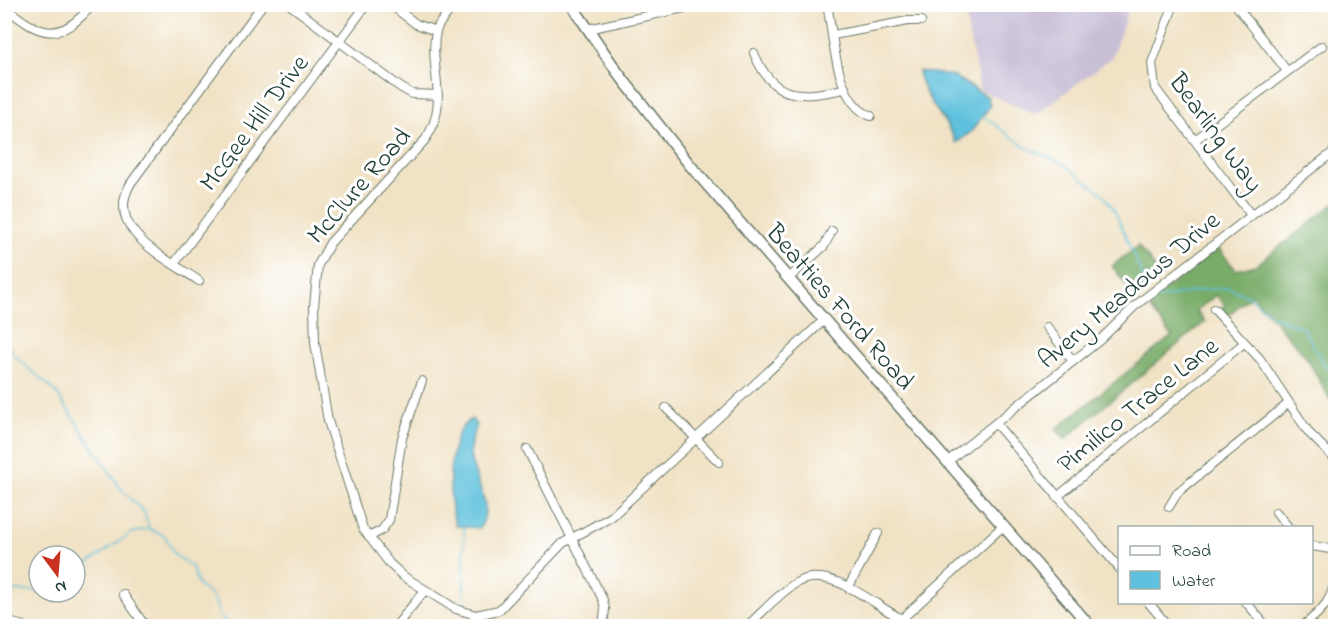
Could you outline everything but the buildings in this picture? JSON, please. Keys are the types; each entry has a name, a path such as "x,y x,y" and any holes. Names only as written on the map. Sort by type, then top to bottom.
{"main road":[{"name":"Beatties Ford Road","path":"571,4 689,165 1090,627"}],"street":[{"path":"4,6 36,30 50,32 66,29 78,21 93,4"},
{"path":"199,281 132,231 124,211 126,194 137,175 263,4"},
{"path":"288,4 407,91 438,95"},
{"name":"McGee Hill Drive","path":"174,264 367,4"},
{"path":"390,4 416,24 436,31 456,4"},
{"path":"588,29 702,4"},
{"path":"827,4 844,89 853,105 871,116"},
{"name":"Bearling Way","path":"1174,4 1152,63 1155,88 1251,215"},
{"path":"1235,4 1287,71"},
{"path":"833,35 908,21 921,21"},
{"name":"McClure Road","path":"436,31 438,95 436,120 431,132 339,231 318,264 314,328 324,398 343,471 363,529 390,564 425,590 461,612 476,615 490,614 508,602 572,537 611,517 824,320"},
{"path":"1195,140 1322,45"},
{"path":"754,53 760,66 785,92 804,97 844,89"},
{"name":"Avery Meadows Drive","path":"947,462 1101,339 1136,305 1335,150"},
{"path":"788,279 828,242 832,231"},
{"path":"1214,309 1269,371 1308,433 1335,460"},
{"path":"1047,327 1073,361"},
{"name":"Pimilico Trace Lane","path":"1057,497 1244,342"},
{"path":"369,537 382,530 390,520 402,438 422,381"},
{"path":"1169,507 1178,492 1289,403"},
{"path":"666,408 719,462"},
{"path":"996,424 1118,568"},
{"path":"527,449 603,600 605,609 603,627"},
{"path":"1276,513 1287,526"},
{"path":"747,627 802,580 822,577 848,588 899,623 1003,526"},
{"path":"848,588 878,533"},
{"path":"1313,546 1335,550"},
{"path":"1303,627 1322,611 1331,597 1335,590 1335,572"},
{"path":"396,627 425,590"},
{"path":"123,594 143,623 132,627"},
{"path":"1149,604 1168,627"},
{"path":"1247,604 1266,627"},
{"path":"4,621 24,627"}],"shaded area":[{"path":"963,4 1130,5 1112,57 1036,115 980,90"}],"green space":[{"path":"1335,203 1335,404 1331,401 1306,357 1252,295 1227,316 1220,309 1225,305 1216,295 1196,311 1205,322 1065,439 1056,429 1172,336 1146,304 1218,248 1236,270 1256,265"},
{"path":"1138,246 1161,275 1134,295 1112,266"}],"water":[{"path":"918,71 953,76 988,97 990,106 971,132 956,143 925,90"},
{"path":"472,419 477,426 470,454 485,510 480,528 456,526 451,501 450,468 453,452 463,426"}],"waterway":[{"path":"983,116 1027,148 1062,163 1103,194 1115,211 1146,285"},
{"path":"1157,299 1202,290 1228,288 1247,295 1271,315 1303,328 1322,361 1336,377"},
{"path":"4,340 18,359 55,391 122,490 144,512 149,529 165,536 174,554 192,567 198,585 214,598 220,618 234,626"},
{"path":"464,528 464,603"},
{"path":"87,564 131,533 148,529"},
{"path":"4,591 27,591"}]}
